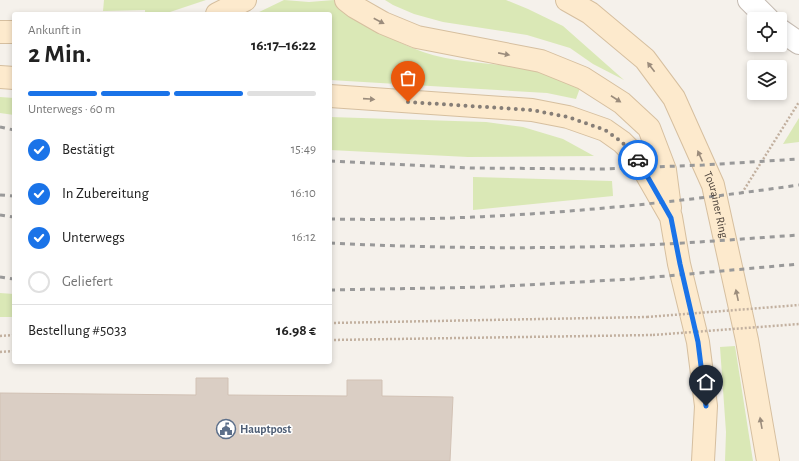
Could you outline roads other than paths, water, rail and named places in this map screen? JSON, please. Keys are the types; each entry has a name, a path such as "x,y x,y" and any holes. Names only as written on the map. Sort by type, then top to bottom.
{"main road":[{"path":"220,12 245,0"},
{"path":"346,0 382,23 417,37 541,61 584,78 622,103 650,128 665,170 671,218 698,342 706,406 703,461"},
{"name":"Tourainer Ring","path":"566,0 590,13 645,59 674,98 713,185 747,340 768,461"},
{"path":"0,32 12,32"},
{"path":"0,78 12,78"},
{"path":"332,96 532,110 568,117 605,130 622,142 636,156 671,218"}],"street":[{"path":"749,0 761,12"},
{"path":"787,35 799,43"}],"railway":[{"path":"0,127 12,130"},
{"path":"332,161 470,168 603,169 799,159"},
{"path":"332,219 448,218 565,211 682,200 799,185"},
{"path":"0,195 12,196"},
{"path":"0,215 12,217"},
{"path":"332,243 439,247 585,247 665,244 799,235"},
{"path":"332,290 489,287 633,279 799,264"},
{"path":"0,277 12,279"}],"place":[{"name":"Hauptpost","path":"226,429"}]}
